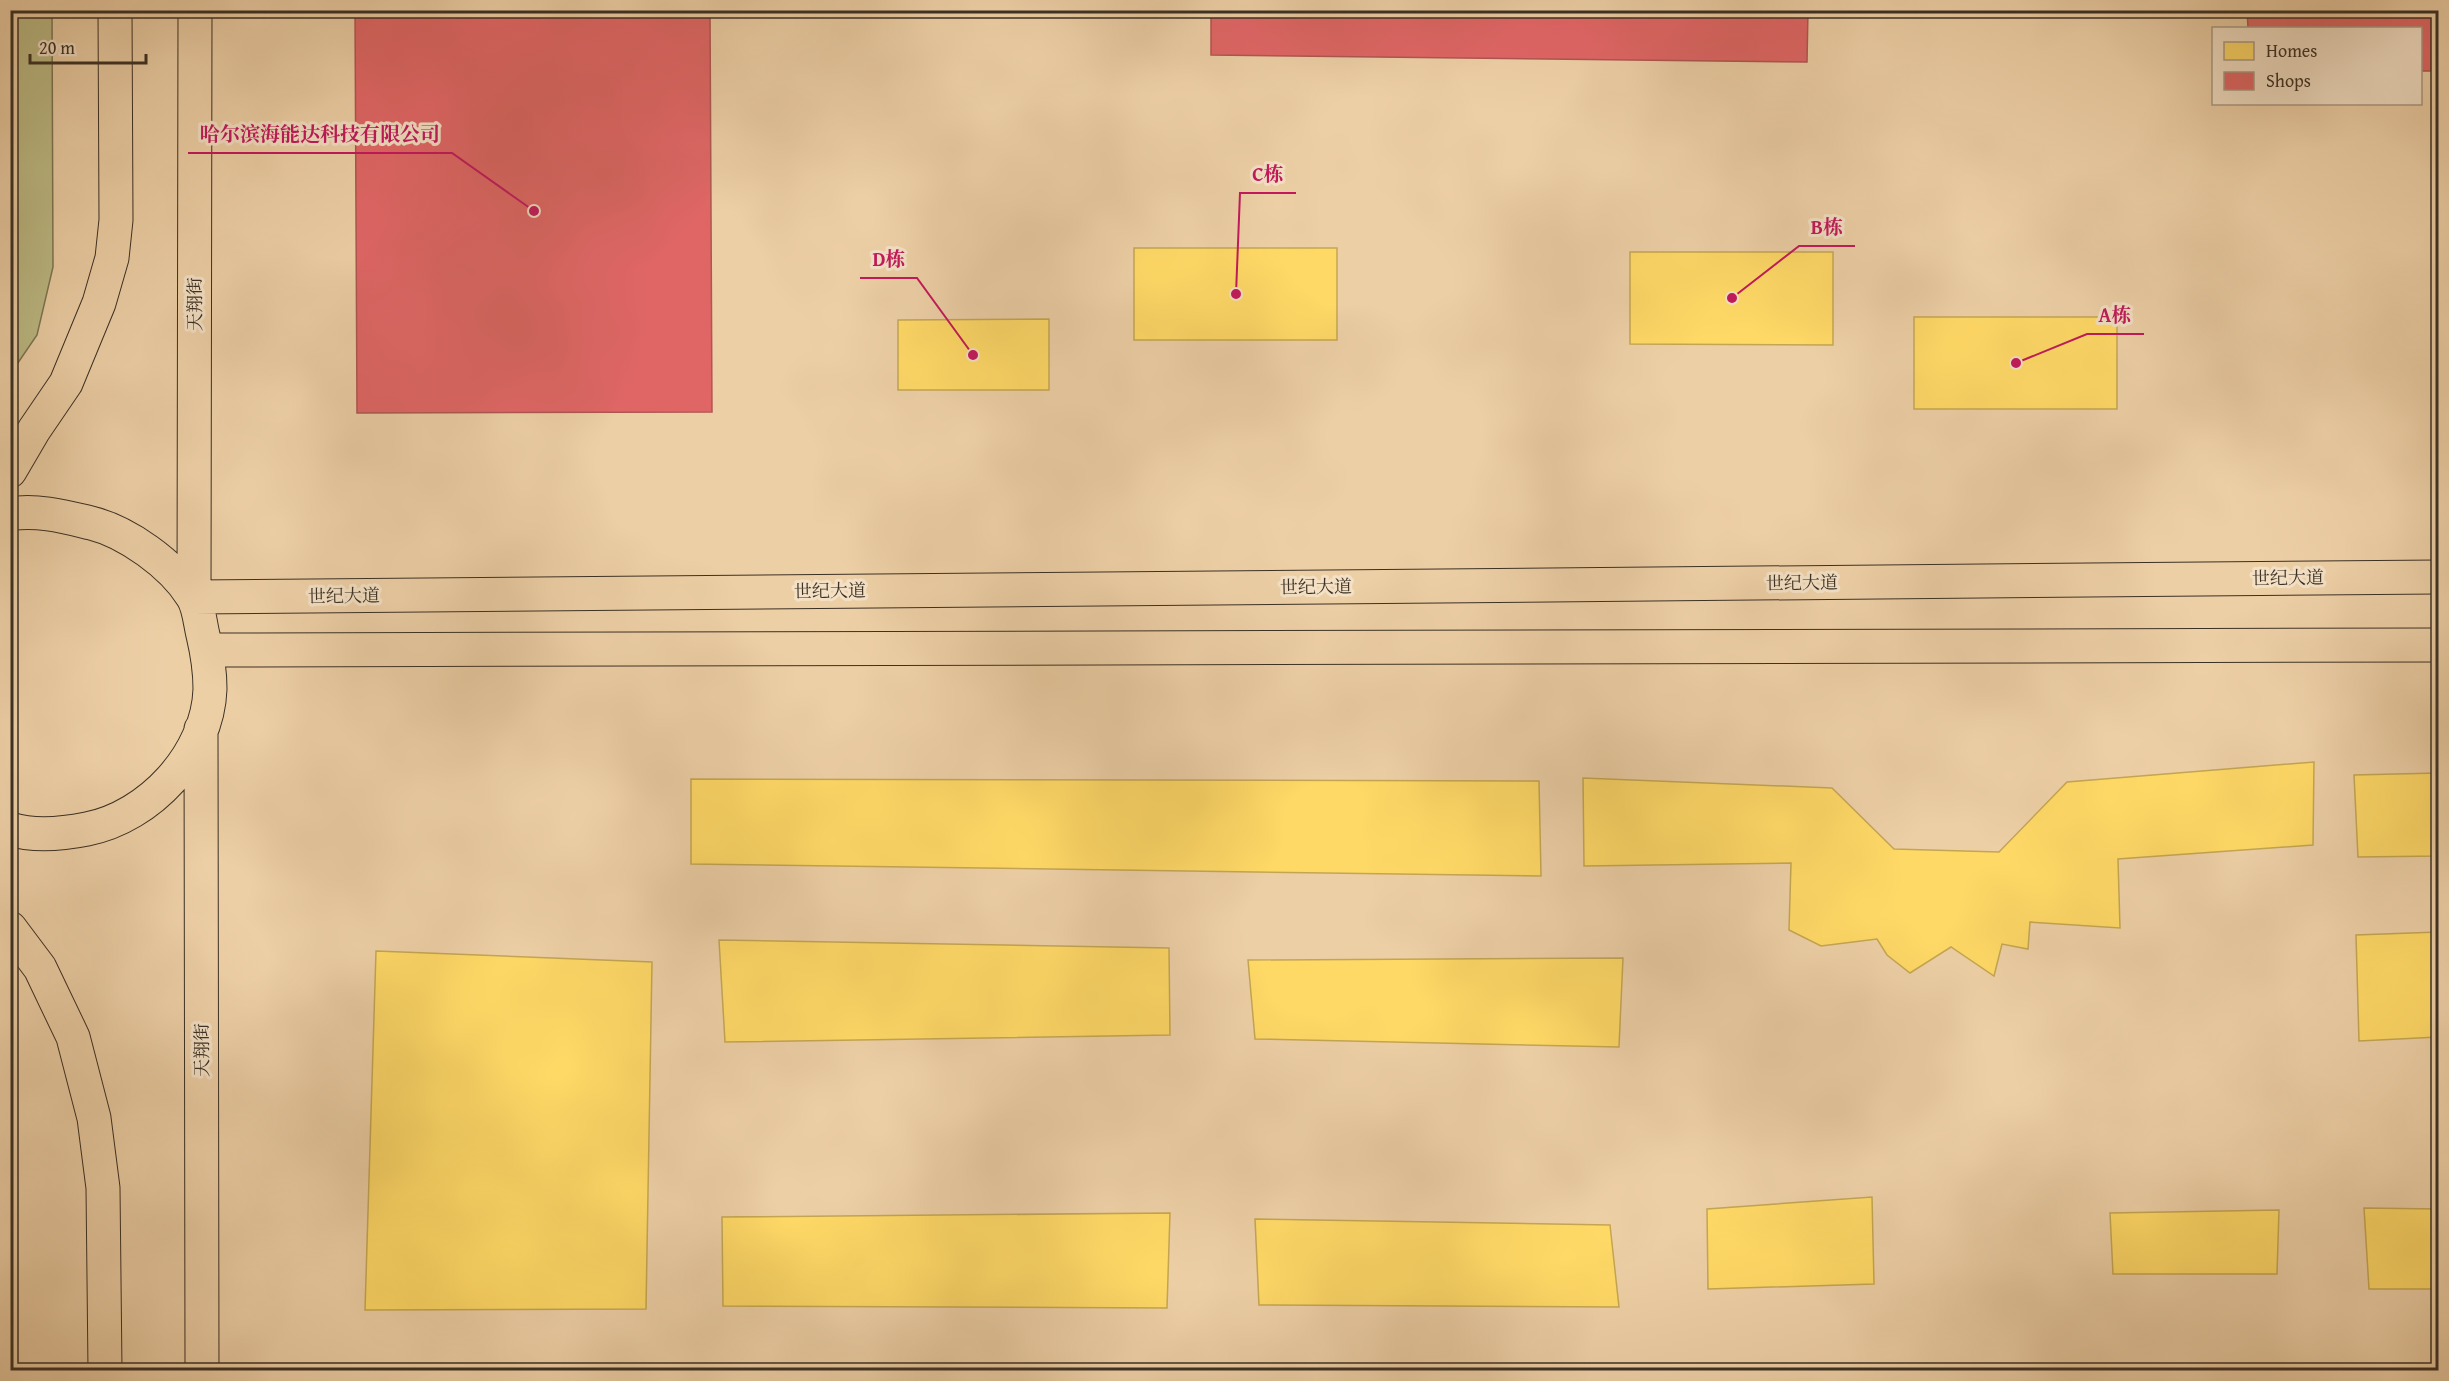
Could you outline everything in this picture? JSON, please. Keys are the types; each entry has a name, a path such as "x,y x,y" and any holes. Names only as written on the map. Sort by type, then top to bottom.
{"main road":[{"path":"10,471 66,383 99,303 111,258 116,220 115,10"},
{"name":"天翔街","path":"195,10 194,597 207,650 210,690 201,729 202,1371"},
{"path":"10,514 22,512 69,518 109,528 146,548 194,597"},
{"name":"世纪大道","path":"194,597 2439,577"},
{"path":"207,650 2439,645"},
{"path":"10,829 60,835 107,825 148,803 180,770 201,729"},
{"path":"10,928 40,968 73,1037 94,1118 103,1188 105,1371"}],"shaded area":[{"path":"11,10 52,11 53,267 37,335 11,373"}],"building: Homes":[{"path":"1134,248 1337,248 1337,340 1134,340"},
{"path":"1630,252 1833,252 1833,345 1630,344"},
{"path":"1914,317 2117,317 2117,409 1914,409"},
{"path":"1049,319 1049,390 898,390 898,320"},
{"path":"2314,762 2313,845 2118,859 2120,928 2030,922 2028,949 2002,944 1994,976 1951,947 1910,973 1887,955 1877,939 1821,946 1789,930 1791,863 1584,866 1583,778 1832,788 1894,849 1999,852 2067,782"},
{"path":"2438,773 2438,856 2358,857 2354,775"},
{"path":"691,779 1539,781 1541,876 691,864"},
{"path":"2438,932 2438,1037 2359,1041 2356,935"},
{"path":"719,940 1169,948 1170,1035 725,1042"},
{"path":"376,951 652,962 646,1309 365,1310"},
{"path":"1623,958 1619,1047 1255,1039 1248,960"},
{"path":"1872,1197 1874,1284 1708,1289 1707,1209"},
{"path":"2364,1208 2438,1209 2438,1289 2369,1289"},
{"path":"2279,1210 2277,1274 2113,1274 2110,1213"},
{"path":"1170,1213 1167,1308 723,1306 722,1217"},
{"path":"1255,1219 1610,1225 1619,1307 1259,1305"}],"building: Shops":[{"path":"355,10 710,10 712,412 357,413"},
{"path":"1211,10 1808,10 1807,62 1211,55"},
{"path":"2247,10 2438,10 2438,71 2422,71 2422,27 2248,27"}],"place":[{"name":"哈尔滨海能达科技有限公司","path":"534,211"},
{"name":"C栋","path":"1236,294"},
{"name":"B栋","path":"1732,298"},
{"name":"D栋","path":"973,355"},
{"name":"A栋","path":"2016,363"}]}
